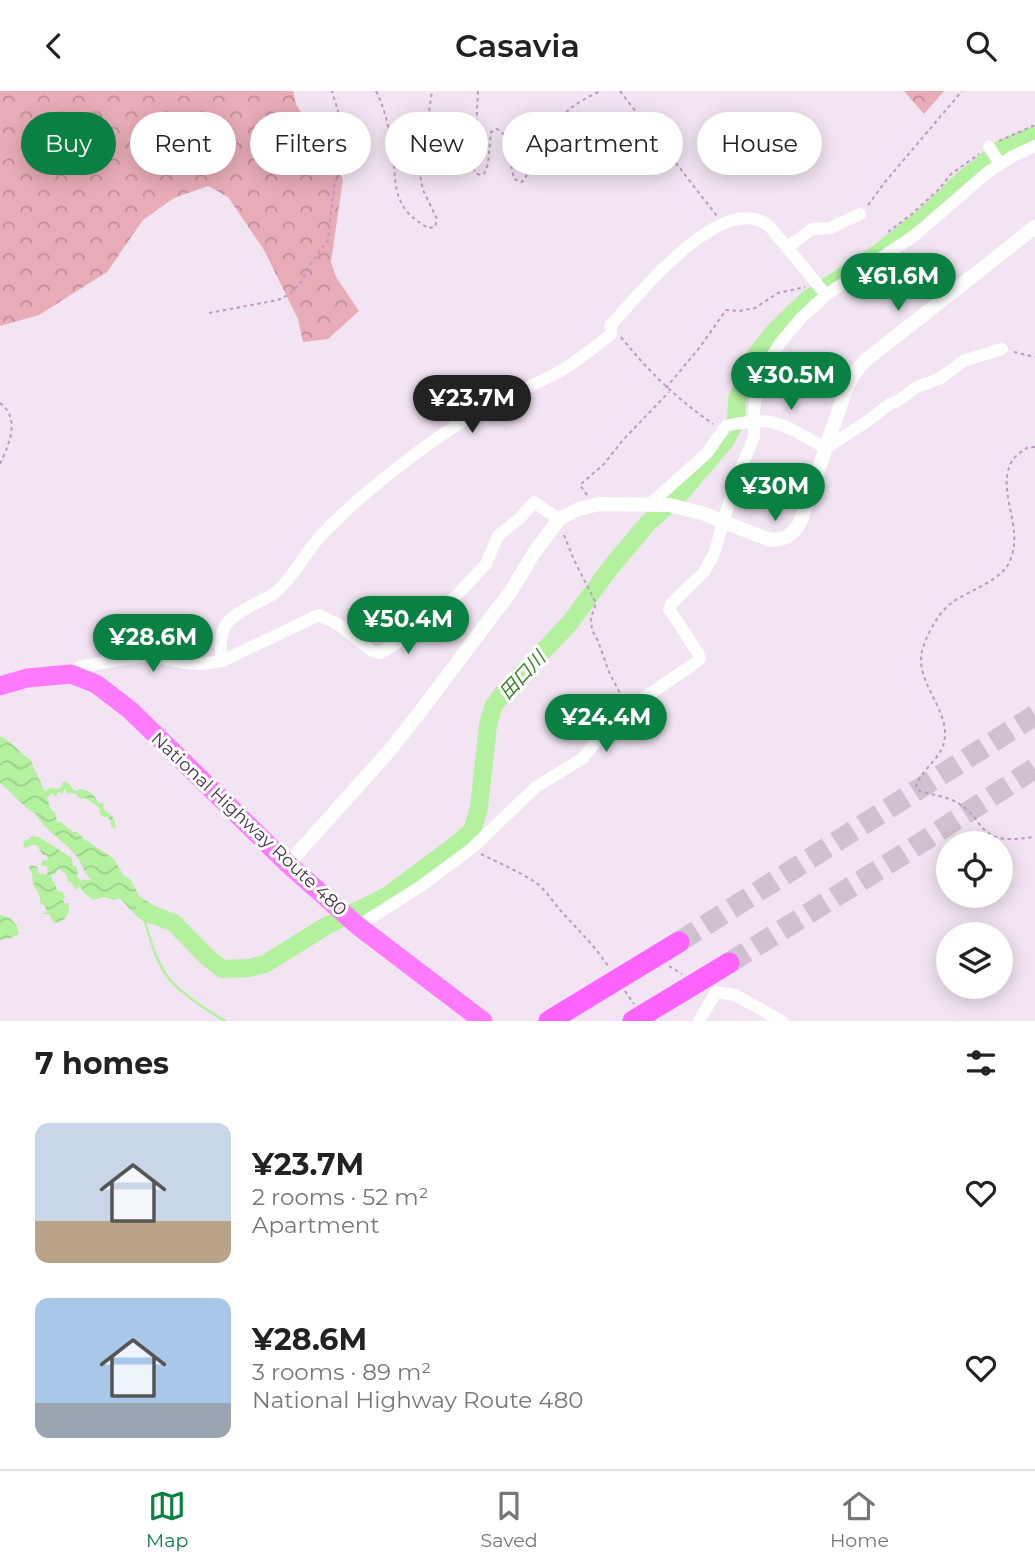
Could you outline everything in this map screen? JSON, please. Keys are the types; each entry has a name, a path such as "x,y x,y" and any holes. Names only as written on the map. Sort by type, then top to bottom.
{"highway":[{"name":"National Highway Route 480","path":"71,674 96,684 130,710 288,864 356,924 483,1021"},
{"path":"0,686 27,678 71,674"},
{"path":"549,1021 672,946"},
{"path":"636,1016 724,966"}],"street":[{"path":"356,924 421,886 471,849 536,787 583,758 613,719 700,658 669,609 704,572 714,554 735,482 754,437 750,423 758,388 767,364 780,343 801,318 826,295 915,235 1000,162 1035,146"},
{"path":"990,148 1000,162"},
{"path":"788,247 812,229 830,228 860,214"},
{"path":"222,661 221,637 231,618 277,591 335,521 374,487 462,421 567,367 611,334 611,325 671,258 722,222 748,217 765,222 826,295"},
{"path":"288,864 390,750 423,708 511,591 538,545 558,520 591,505 655,504 686,508 774,540 793,533 801,520 847,387 860,365 1035,227"},
{"path":"826,448 890,404 917,387 941,378 963,361 1002,349"},
{"path":"655,504 712,448 726,428 761,421 778,424 826,448"},
{"path":"71,674 79,667 143,656 183,663 222,661 318,615 339,625 372,651 380,653 414,631 457,595 486,564 498,537 534,502 558,520"},
{"path":"699,1021 716,992 735,995 782,1021"}],"path":[{"path":"209,313 278,300 290,294 328,240 334,185 346,151 343,128 331,91"},
{"path":"376,91 385,109 401,204 411,216 428,228 435,227 437,219 423,190 420,176 432,91"},
{"path":"478,91 474,170 477,174 484,174 488,164 491,132 496,129 505,137 514,179 521,182 525,180 528,167 560,119 571,108 601,91"},
{"path":"620,91 722,222"},
{"path":"860,214 962,91"},
{"path":"888,232 912,215 951,174 1014,133 1035,125"},
{"path":"666,388 700,348 726,310 755,308 778,293 808,286 815,281"},
{"path":"611,325 666,388 693,411 726,428"},
{"path":"1002,349 1035,357"},
{"path":"591,505 580,485 604,464 670,391"},
{"path":"0,403 11,416 12,430 10,442 0,464"},
{"path":"1035,447 1028,447 1014,456 1008,469 1006,482 1014,531 1010,562 1004,570 980,587 948,605 935,622 922,648 922,671 944,722 945,736 942,751 919,778 916,786 920,792 952,800 962,806 995,838 1035,837"},
{"path":"558,520 574,560 596,603 591,618 592,630 628,709"},
{"path":"471,849 535,882 587,939 611,971"},
{"path":"625,991 636,1016"}],"green space":[{"path":"0,91 293,91 301,112 250,112 250,175 340,175 343,179 331,262 336,277 359,311 328,339 303,342 298,319 264,250 228,197 208,186 174,198 143,220 107,272 39,315 0,326"},
{"path":"904,91 944,91 924,114"}],"water":[{"path":"0,736 31,760 44,791 59,789 62,782 67,782 75,791 81,789 89,792 95,796 97,802 103,804 104,810 115,820 115,829 107,816 105,818 100,814 99,808 86,798 80,799 75,793 68,794 64,789 63,794 58,792 56,797 52,793 47,797 57,822 77,832 113,858 124,876 131,880 139,896 153,905 151,909 154,911 159,909 169,916 168,919 152,924 140,919 119,898 93,900 81,888 76,890 72,883 67,881 64,872 58,869 51,876 57,891 63,892 65,896 63,900 65,904 68,903 68,914 61,922 53,922 49,914 41,914 46,912 45,906 40,902 29,868 30,865 38,867 38,873 46,875 49,871 47,866 41,866 42,861 48,860 47,855 43,855 37,845 25,848 25,840 31,836 39,837 72,858 80,880 91,880 75,854 36,814 0,783"},
{"path":"0,915 10,918 17,926 19,934 0,940"}],"waterway":[{"name":"田口川","path":"144,911 174,923 222,969 249,968 265,964 326,926 387,896 472,831 479,808 488,725 493,707 569,624 647,524 682,492 726,440 736,420 737,400 752,360 774,332 808,299 877,254 925,216 1001,149 1035,135"},
{"path":"145,921 161,967 170,980 192,1000 225,1021"}],"tunnel":[{"path":"679,942 1035,715"},
{"path":"729,963 1035,768"}]}
